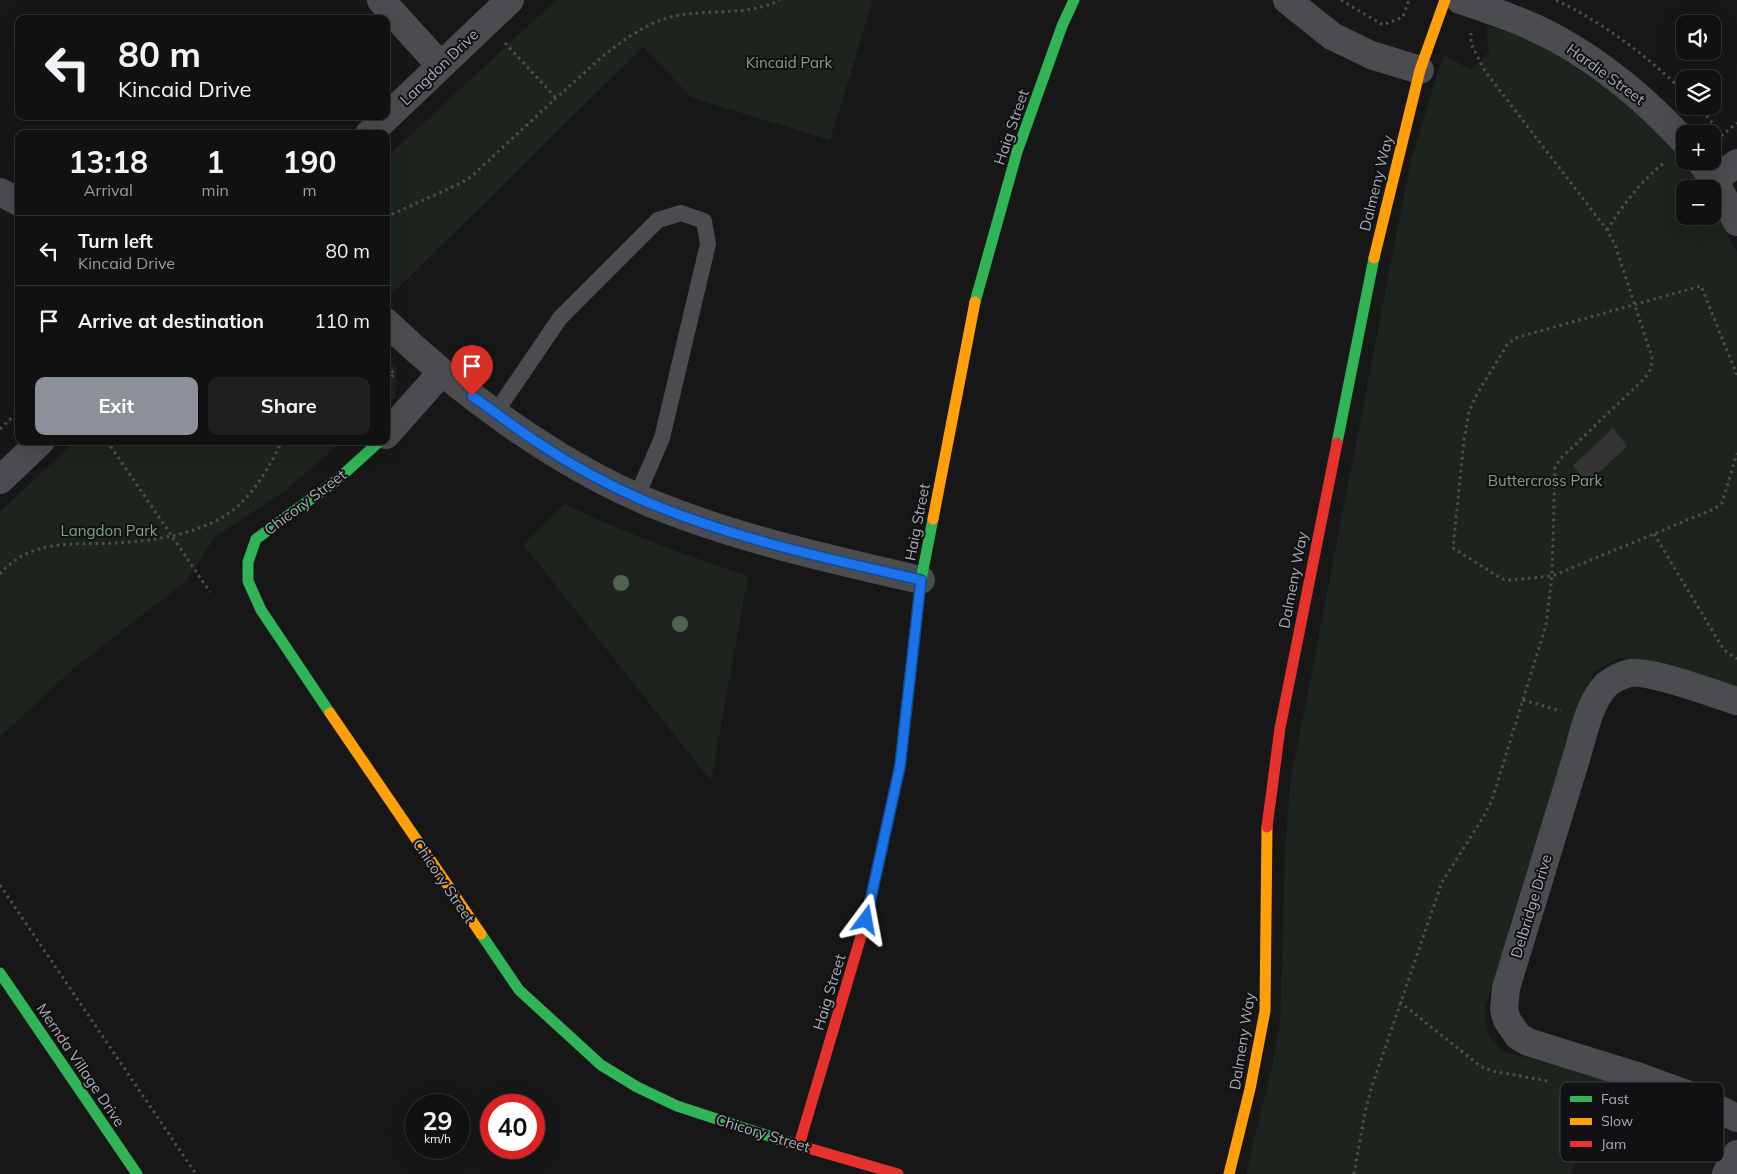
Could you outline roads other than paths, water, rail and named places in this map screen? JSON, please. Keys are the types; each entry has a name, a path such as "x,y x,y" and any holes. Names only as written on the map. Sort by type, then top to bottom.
{"street":[{"path":"381,0 440,65"},
{"name":"Langdon Drive","path":"390,114 510,0"},
{"name":"Haig Street","path":"799,1145 866,920 900,766 921,580 976,297 1017,152 1062,26 1074,0"},
{"path":"1287,0 1332,36 1371,56 1420,70"},
{"name":"Dalmeny Way","path":"1229,1174 1250,1089 1265,1011 1267,822 1280,728 1377,243 1420,70 1445,0"},
{"name":"Hardie Street","path":"1469,3 1515,19 1555,38 1590,58 1629,87 1661,116 1676,148"},
{"name":"Langdon Drive","path":"373,130 383,120"},
{"path":"1737,163 1706,171 1737,222"},
{"path":"0,192 15,200"},
{"path":"390,326 441,373 538,443 592,474 637,496 722,529 810,554 921,580"},
{"path":"390,430 441,373"},
{"path":"0,480 37,445"},
{"name":"Chicory Street","path":"376,445 337,480 256,539 248,553 245,572 250,592 267,621 519,990 601,1065 637,1087 677,1106 898,1174"},
{"name":"Delbridge Drive","path":"1651,1082 1559,1050 1528,1042 1518,1036 1506,1020 1504,1000 1588,719 1606,686 1616,678 1630,673 1655,676 1737,701"},
{"name":"Mernda Village Drive","path":"2,980 137,1174"},
{"name":"Delbridge Drive","path":"1724,1112 1737,1118"},
{"path":"1726,1174 1737,1154"}],"lane":[{"path":"496,412 560,318 658,220 681,213 704,221 708,244 662,438 637,496"}],"park label":[{"name":"Kincaid Park","path":"789,62"},
{"name":"Buttercross Park","path":"1545,480"},
{"name":"Langdon Park","path":"109,530"}]}
